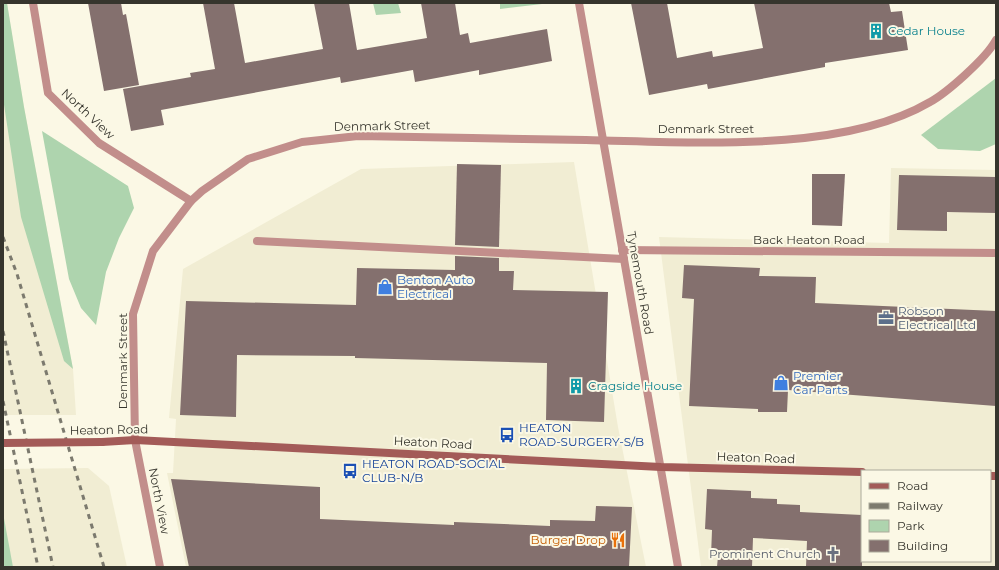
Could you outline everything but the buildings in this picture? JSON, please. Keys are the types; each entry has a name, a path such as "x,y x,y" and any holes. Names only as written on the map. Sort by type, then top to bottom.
{"street":[{"name":"North View","path":"33,3 48,93 99,143 191,201"},
{"name":"Tynemouth Road","path":"579,3 678,567"},
{"name":"Denmark Street","path":"135,440 133,314 153,251 191,201 248,159 302,142 358,136 727,143 808,137 845,132 899,116 930,102 955,84 977,64 996,40"},
{"name":"Back Heaton Road","path":"257,241 623,254 996,253"},
{"name":"North View","path":"135,440 160,567"},
{"name":"Heaton Road","path":"3,443 102,442 135,440 661,467 861,472"}],"shaded area":[{"path":"3,3 7,3 24,107 73,369 76,415 3,415"},
{"path":"574,162 618,427 646,567 186,567 167,473 173,473 176,419 169,418 183,269 361,169"},
{"path":"891,168 996,170 996,567 701,567 659,237 889,243"},
{"path":"88,468 109,486 127,567 3,567 3,469"}],"green space":[{"path":"3,3 7,3 24,107 73,369 64,361 21,217 3,98"},
{"path":"373,3 398,3 401,13 376,15"},
{"path":"500,3 542,3 542,4 500,9"},
{"path":"996,78 996,144 980,151 938,149 921,135"},
{"path":"42,131 128,186 134,208 119,238 106,272 96,325 81,308 69,279"},
{"path":"3,513 13,567 3,567"}],"railway":[{"path":"3,237 17,274 104,567"},
{"path":"3,331 53,567"},
{"path":"3,401 38,567"}],"place":[{"name":"Cedar House","path":"876,31"},
{"name":"Benton Auto Electrical","path":"385,287"},
{"name":"Robson Electrical Ltd","path":"886,318"},
{"name":"Premier Car Parts","path":"781,383"},
{"name":"Cragside House","path":"576,386"},
{"name":"HEATON ROAD-SURGERY-S/B","path":"507,435"},
{"name":"HEATON ROAD-SOCIAL CLUB-N/B","path":"350,471"},
{"name":"Burger Drop","path":"618,540"},
{"name":"Prominent Church","path":"833,554"}]}
